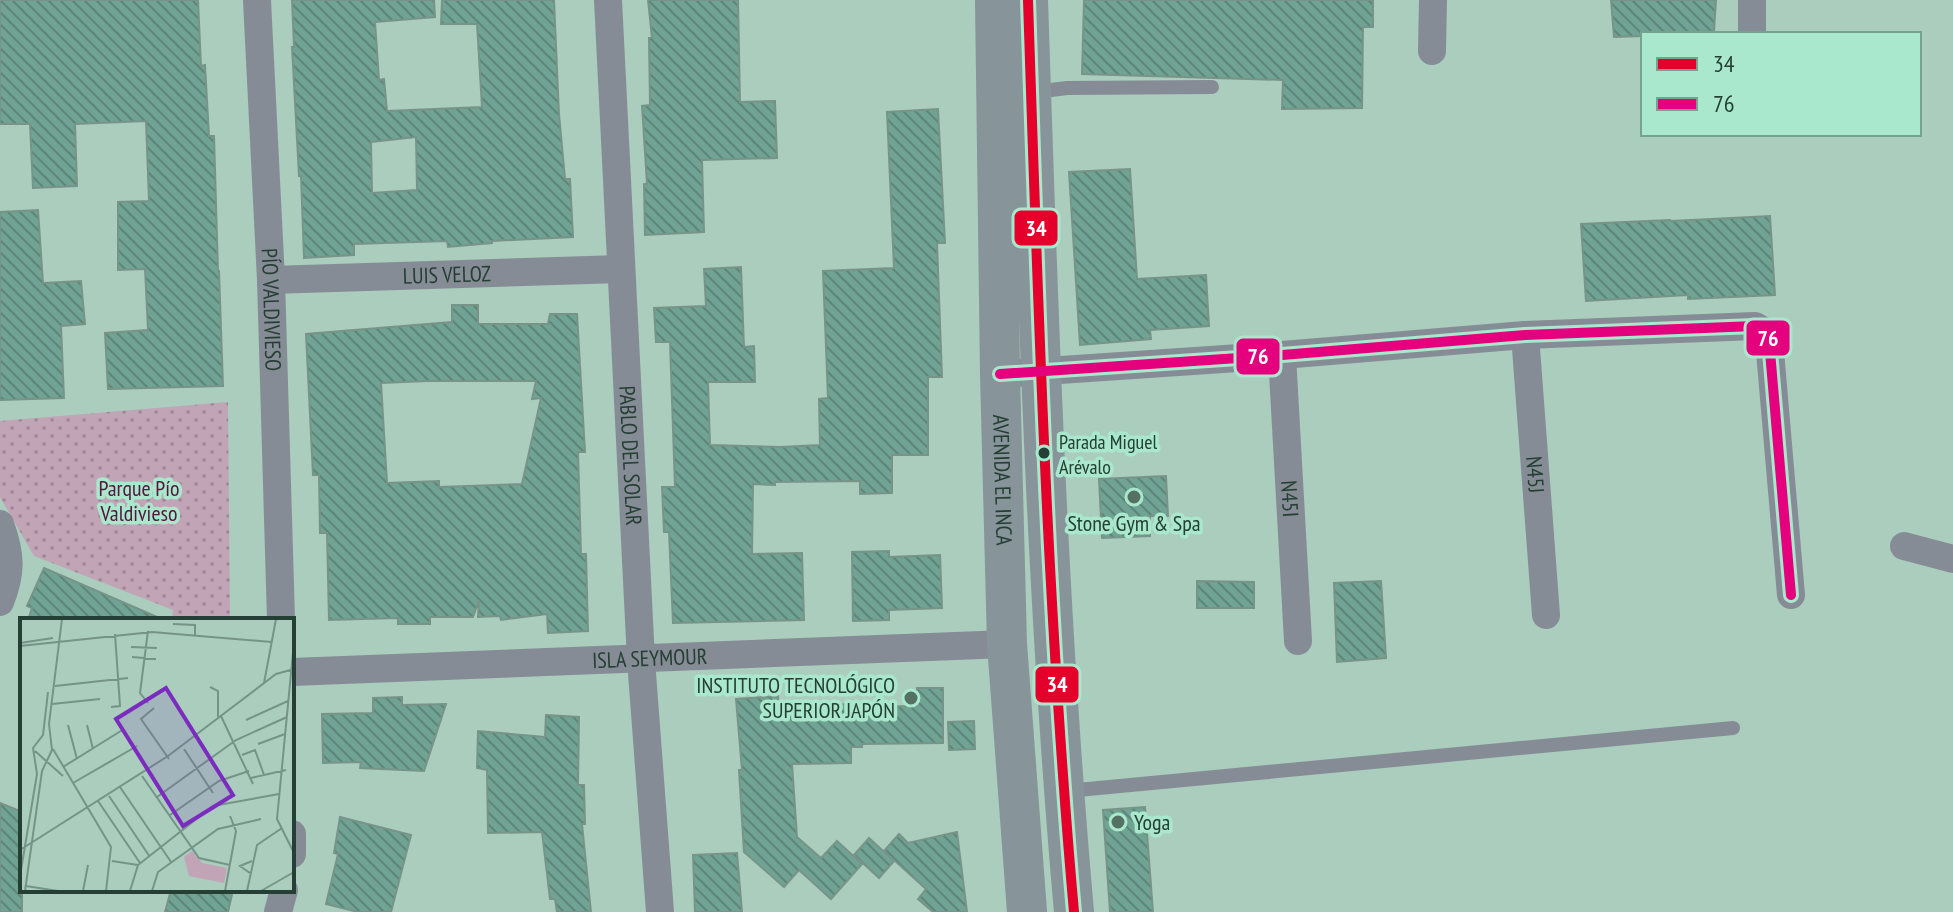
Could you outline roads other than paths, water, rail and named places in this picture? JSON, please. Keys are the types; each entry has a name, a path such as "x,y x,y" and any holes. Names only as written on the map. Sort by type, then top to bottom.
{"main road":[{"name":"AVENIDA EL INCA","path":"995,0 1007,644 1027,912"},
{"name":"AVENIDA EL INCA","path":"1028,0 1041,373 1063,791 1074,912"}],"street":[{"name":"PÍO VALDIVIESO","path":"257,0 271,280 281,618"},
{"name":"PABLO DEL SOLAR","path":"608,0 641,660 660,912"},
{"path":"1432,51 1433,0"},
{"path":"1752,0 1752,30"},
{"name":"LUIS VELOZ","path":"271,280 621,269"},
{"path":"1000,374 1525,335 1755,326 1769,340 1791,595"},
{"name":"N45J","path":"1525,335 1546,615"},
{"name":"N45I","path":"1282,355 1298,641"},
{"path":"0,524 10,561 0,602"},
{"path":"1904,546 1953,559"},
{"name":"ISLA SEYMOUR","path":"294,672 1007,644"},
{"path":"278,912 283,892"}],"lane":[{"path":"1031,92 1067,88 1212,87"},
{"path":"1063,791 1733,728"}],"place":[{"name":"Parada Miguel Arévalo","path":"1044,453"},
{"name":"Stone Gym & Spa","path":"1134,497"},
{"name":"INSTITUTO TECNOLÓGICO SUPERIOR JAPÓN","path":"911,698"},
{"name":"Yoga","path":"1118,822"}],"park label":[{"name":"Parque Pío Valdivieso","path":"139,500"}]}
